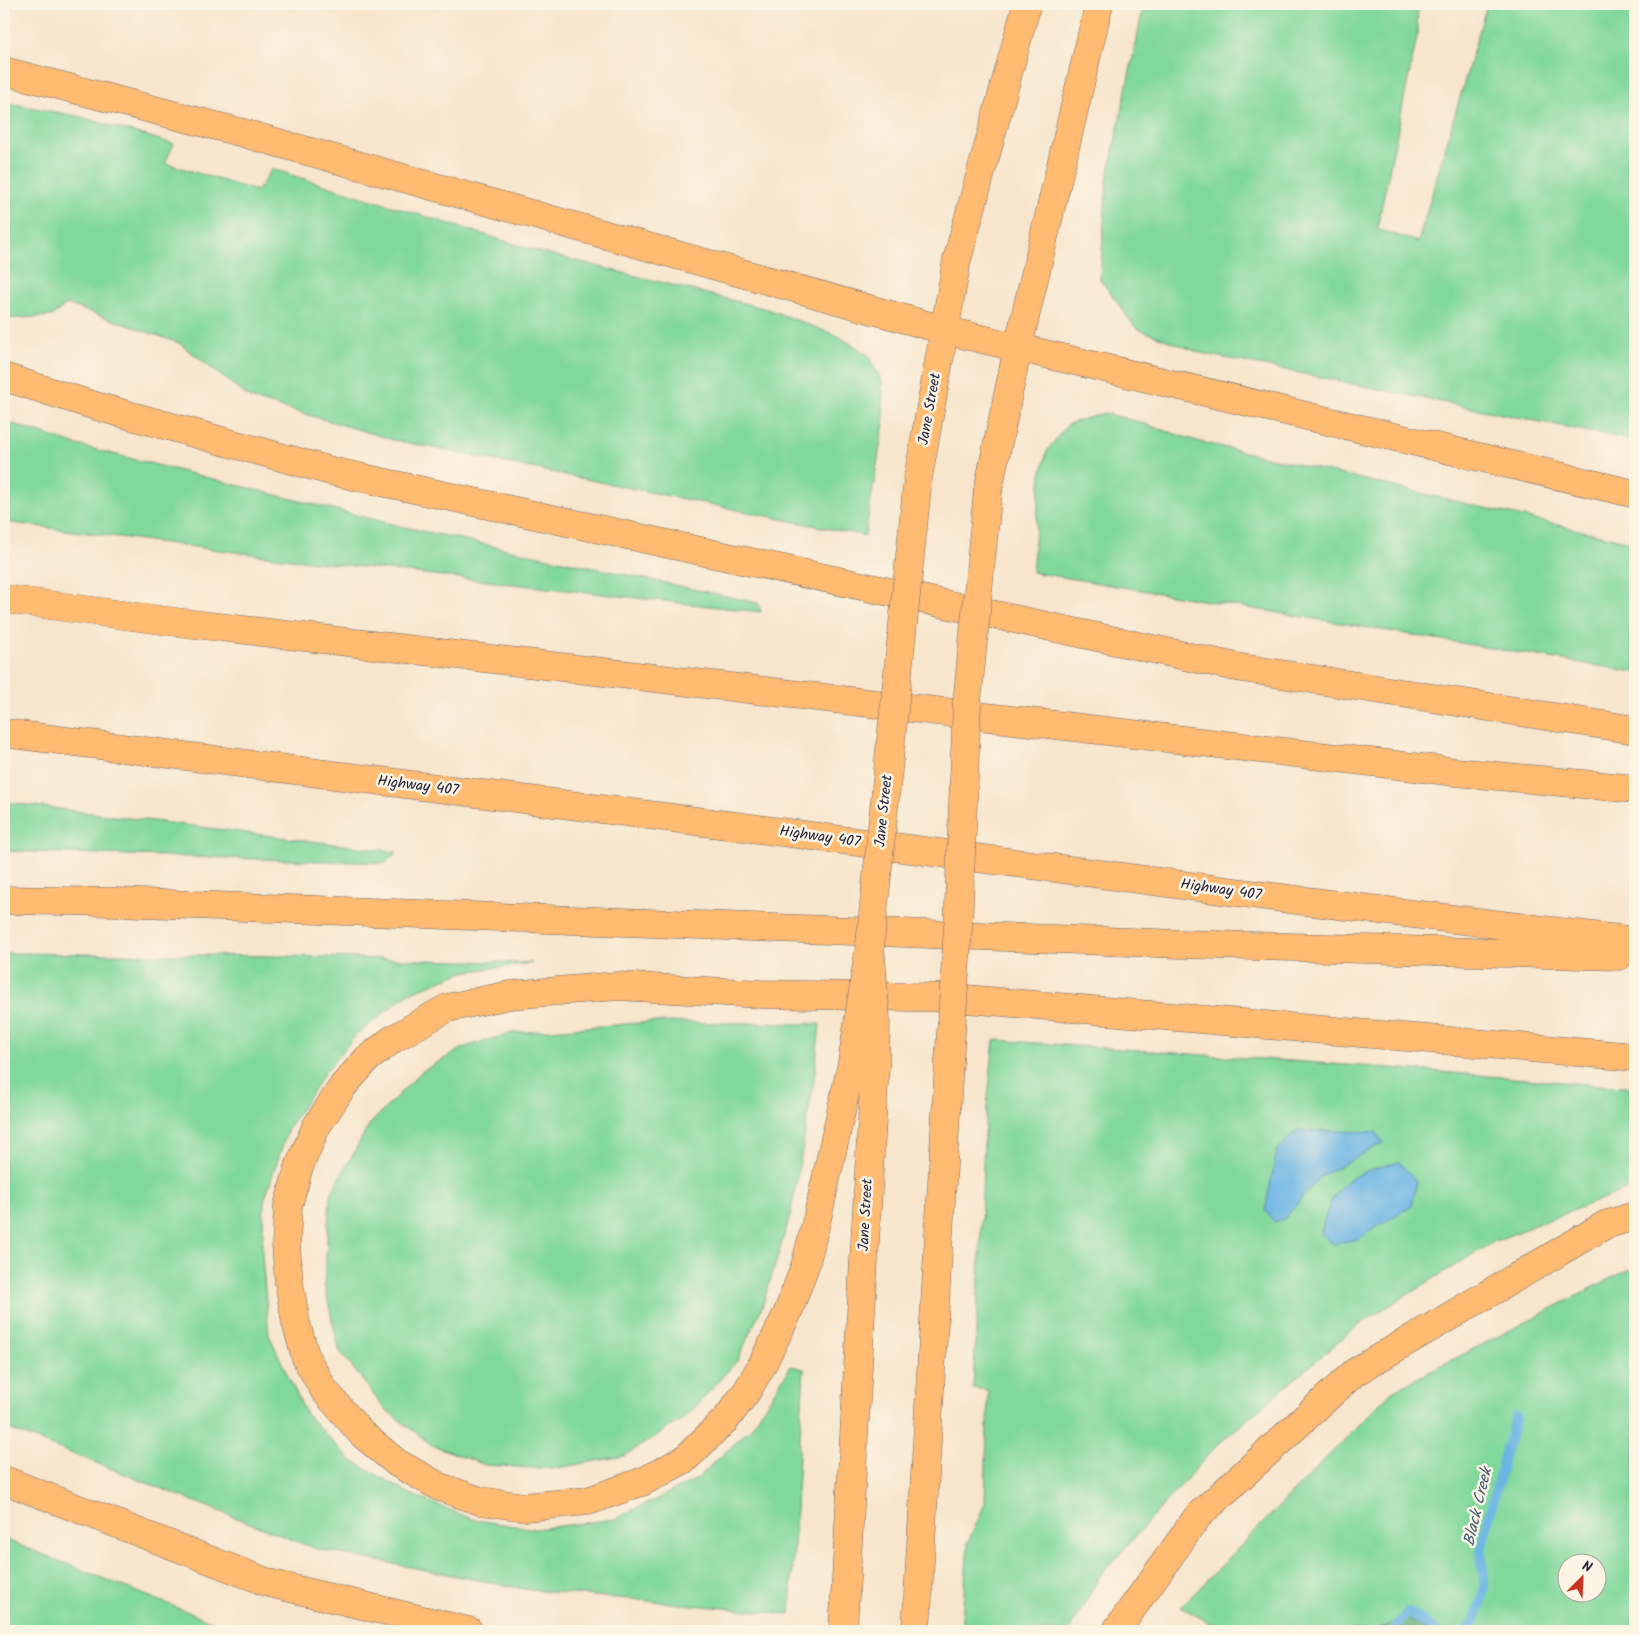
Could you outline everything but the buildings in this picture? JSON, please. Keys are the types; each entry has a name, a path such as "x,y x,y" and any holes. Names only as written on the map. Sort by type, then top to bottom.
{"main road":[{"name":"Jane Street","path":"843,1631 863,1065 870,944 918,478 957,260 1028,4"},
{"path":"916,1631 958,928 967,703 988,490 1018,347 1099,4"},
{"path":"4,71 243,133 944,330 1635,494"},
{"path":"4,377 92,405 341,474 1236,667 1635,730"},
{"path":"4,599 178,622 1436,770 1635,789"},
{"name":"Highway 407","path":"4,733 1635,942"},
{"path":"4,900 116,902 1180,944 1635,956"},
{"path":"863,1065 817,1219 805,1266 788,1312 747,1391 727,1418 685,1459 644,1481 588,1501 525,1507 480,1501 440,1487 397,1463 362,1434 324,1390 306,1358 296,1323 289,1284 286,1245 288,1206 299,1167 316,1127 343,1086 368,1059 393,1039 447,1008 510,994 617,986 762,994 955,998 1635,1057"},
{"path":"1116,1631 1198,1516 1355,1372 1605,1225 1635,1216"},
{"path":"4,1480 269,1583 469,1631"}],"green space":[{"path":"1144,4 1418,4 1417,37 1377,229 1418,242 1487,4 1635,5 1635,441 1200,353 1136,328 1100,279 1107,181"},
{"path":"4,102 81,117 174,144 165,163 257,191 272,169 537,251 767,309 838,336 868,355 882,382 884,423 865,536 394,440 250,398 179,343 67,304 52,316 4,319"},
{"path":"1104,413 1197,441 1635,543 1635,672 1032,572 1041,474 1047,451 1068,424"},
{"path":"4,421 77,445 404,527 758,603 761,612 265,556 4,522"},
{"path":"4,802 397,852 386,863 4,851"},
{"path":"4,953 284,956 532,963 463,972 409,993 356,1035 325,1072 288,1129 264,1201 262,1255 269,1335 306,1414 351,1460 412,1495 475,1520 535,1529 615,1519 697,1479 751,1428 791,1366 804,1369 790,1614 530,1590 316,1549 4,1427"},
{"path":"651,1022 820,1024 814,1080 791,1213 762,1307 737,1361 686,1417 624,1456 552,1469 485,1465 432,1445 384,1408 339,1350 324,1284 330,1196 369,1125 421,1072 465,1047 512,1033"},
{"path":"994,1040 1417,1070 1635,1088 1635,1186 1495,1241 1358,1325 1216,1446 1099,1577 1069,1631 961,1631 968,1543 985,1503 988,1390 973,1388 984,1136"},
{"path":"1635,1269 1635,1631 1225,1631 1181,1607 1392,1391 1623,1272"},
{"path":"4,1539 236,1631 4,1631"},
{"path":"1407,1619 1429,1631 1369,1631"}],"water":[{"path":"1297,1130 1376,1132 1383,1143 1320,1177 1284,1219 1274,1222 1265,1210 1277,1151"},
{"path":"1399,1162 1417,1182 1412,1205 1358,1239 1333,1244 1321,1233 1334,1196 1341,1187 1367,1171"}],"waterway":[{"name":"Black Creek","path":"1466,1631 1474,1623 1485,1590 1481,1551 1503,1460 1516,1416"},
{"name":"Black Creek","path":"1393,1631 1408,1612 1437,1631"}]}
